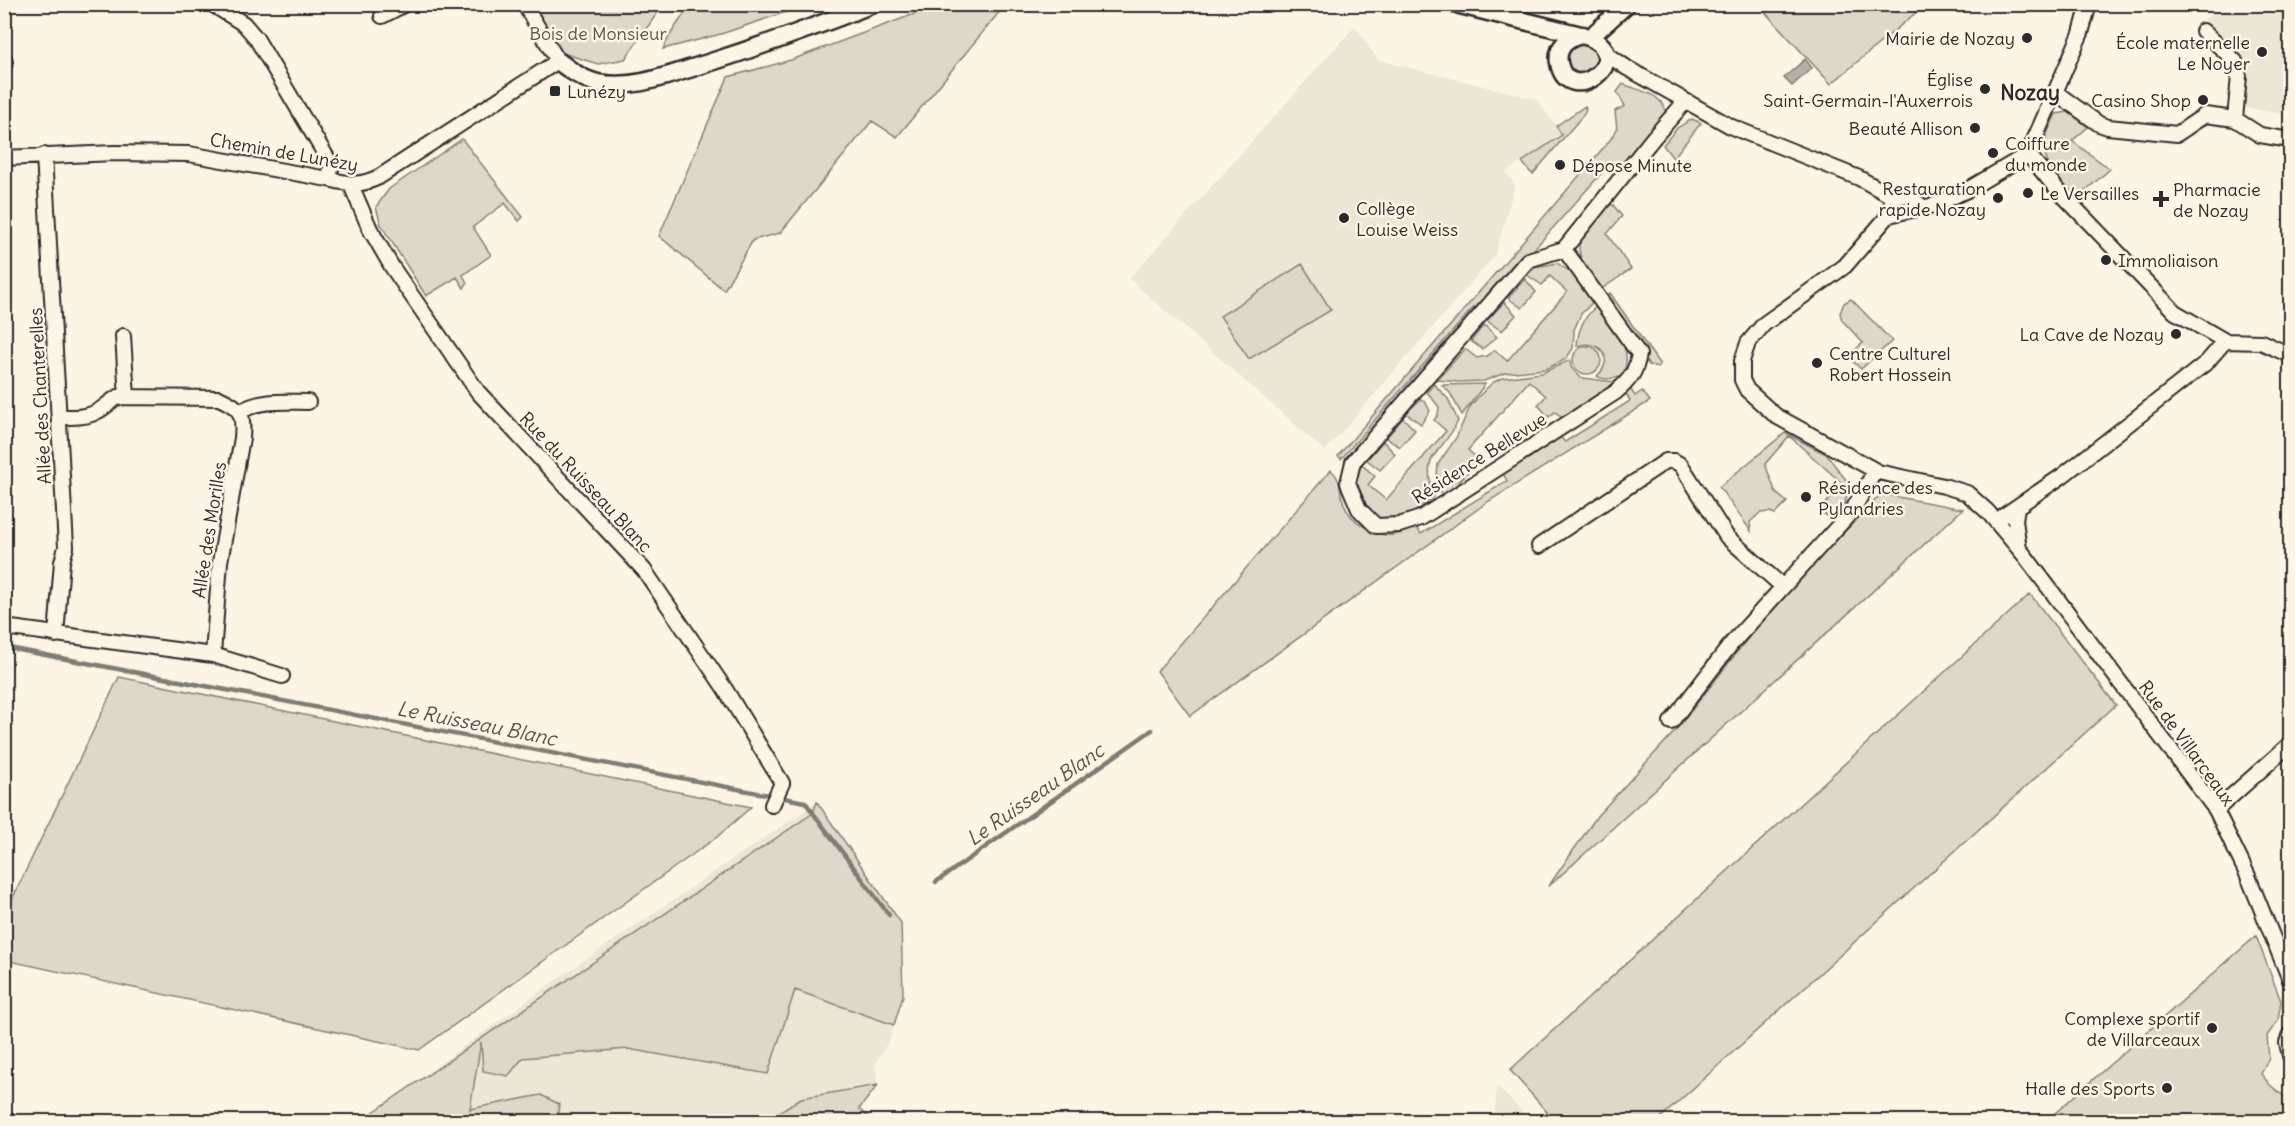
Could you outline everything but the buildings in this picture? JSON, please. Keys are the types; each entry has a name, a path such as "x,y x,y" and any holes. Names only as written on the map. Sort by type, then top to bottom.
{"street":[{"path":"212,4 244,24 256,38 332,166 328,178"},
{"path":"382,16 405,4"},
{"path":"524,4 560,62 588,80 599,83 627,84 645,82 726,57 873,4"},
{"path":"1456,4 1594,42 1627,68 1732,127 1859,178 1893,197 1907,195 1923,207"},
{"path":"1602,71 1605,59 1594,42 1596,32 1627,4"},
{"path":"1893,197 1889,215 1935,205 1967,190 2028,154 2089,10"},
{"path":"1521,22 1544,34 1560,50"},
{"path":"2203,31 2235,62 2239,76 2235,119"},
{"path":"1594,42 1569,39 1560,50 1560,68 1569,78 1575,81 1590,81 1602,71 1627,68"},
{"name":"Chemin de Lunézy","path":"4,158 114,153 189,154 328,178 351,185 364,184 379,177 560,62"},
{"path":"2055,92 2099,124 2108,127 2177,134 2205,115 2235,119 2260,135 2290,140"},
{"path":"1564,249 1685,102"},
{"path":"2028,154 2056,188 2175,312 2225,341 2261,342 2290,355"},
{"name":"Allée des Chanterelles","path":"44,155 66,547 62,562 56,635"},
{"name":"Rue du Ruisseau Blanc","path":"351,185 370,229 392,267 478,392 644,570 725,689 782,783 772,805"},
{"name":"Rue de Villarceaux","path":"1889,215 1845,266 1764,324 1748,343 1742,361 1742,380 1747,390 1776,416 1875,471 1967,493 1988,512 2019,549 2216,810 2248,876 2290,980"},
{"name":"Résidence Bellevue","path":"1564,249 1639,354 1636,369 1630,380 1616,392 1421,518 1399,525 1376,526 1359,509 1348,483 1353,462 1528,260 1564,249"},
{"path":"123,336 127,397"},
{"path":"1996,521 2062,476 2207,362 2225,341"},
{"path":"59,417 93,414 118,397 219,398 240,411 259,403 308,402"},
{"name":"Allée des Morilles","path":"213,655 220,562 242,438 243,422 240,411"},
{"path":"1539,546 1666,461 1674,461 1681,465 1727,537 1782,586"},
{"path":"1671,722 1732,643 1852,511 1875,471"},
{"name":"Rue de Villarceaux","path":"2017,507 2015,520 2019,549"},
{"path":"4,627 213,655 282,676"},
{"path":"2216,810 2290,744"},
{"path":"2290,1034 2287,1043 2290,1056"}],"shaded area":[{"name":"École maternelle Le Noyer","path":"2222,5 2290,5 2290,115 2244,108 2241,104 2248,67 2204,20"},
{"name":"Collège Louise Weiss","path":"1355,26 1378,60 1536,99 1563,135 1506,172 1515,185 1495,255 1325,451 1129,279"},
{"path":"1805,59 1812,68 1792,86 1784,78"},
{"path":"817,802 901,923 903,996 889,1041 875,1064 878,1085 859,1109 873,1121 366,1122 363,1119 560,977"},
{"path":"1497,1086 1531,1121 1494,1121"}],"green space":[{"path":"941,4 1005,5 897,137 872,121 780,233 753,240 724,290 659,236 728,77 791,60"},
{"name":"Bois de Monsieur","path":"531,5 663,5 625,59 598,64 559,52"},
{"path":"690,5 807,5 721,34 663,49"},
{"path":"1769,5 1925,5 1831,84 1763,10"},
{"path":"1582,43 1588,44 1596,52 1596,64 1588,72 1582,73 1576,72 1568,64 1567,58 1568,52 1576,44"},
{"path":"1623,84 1655,97 1664,106 1666,113 1615,175 1607,167 1480,310 1474,307 1341,459 1338,456 1610,140 1617,129 1615,111 1625,106 1617,92"},
{"path":"1585,106 1584,114 1533,174 1530,172 1522,162 1562,135 1556,126"},
{"path":"2068,112 2088,127 2072,141 2110,169 2077,198 2049,166 2044,150 2046,138 2056,114"},
{"path":"1692,119 1701,123 1673,158 1663,145 1677,128"},
{"path":"462,139 523,217 519,221 505,203 473,227 491,255 463,275 467,283 464,288 457,277 426,296 381,225 376,207 389,189"},
{"path":"1609,204 1613,205 1622,216 1607,234 1631,269 1600,290 1583,262 1579,245 1588,228"},
{"path":"1557,263 1575,275 1595,300 1581,314 1574,330 1573,348 1566,359 1546,369 1505,373 1484,381 1437,380 1465,349 1477,358 1487,356 1495,350 1507,361 1567,292 1550,276 1542,285 1527,275 1536,267"},
{"path":"1302,264 1331,310 1249,359 1220,316"},
{"path":"1525,279 1536,292 1522,308 1508,298"},
{"path":"1610,293 1660,365 1657,368 1649,365 1605,298"},
{"path":"1851,299 1892,341 1861,369 1850,359 1850,354 1863,343 1842,320 1840,313 1844,303"},
{"path":"1504,302 1516,315 1502,331 1487,321"},
{"path":"1597,306 1616,330 1624,347 1626,366 1622,376 1606,379 1597,376 1603,370 1605,363 1603,352 1592,345 1577,346 1582,323"},
{"path":"1484,325 1497,337 1482,349 1471,341"},
{"path":"1587,346 1597,350 1601,360 1597,370 1587,374 1577,370 1573,360 1577,350"},
{"path":"1570,360 1571,367 1581,378 1618,381 1562,417 1555,412 1549,417 1538,405 1546,396 1529,381 1468,450 1479,460 1455,486 1442,496 1437,475 1438,464 1456,438 1470,407 1479,396 1492,383 1502,378 1542,373"},
{"path":"1434,384 1448,399 1458,421 1431,462 1430,482 1434,497 1410,515 1382,522 1360,505 1354,479 1362,465 1375,476 1368,485 1386,500 1446,431 1434,420 1438,415 1439,407 1427,392"},
{"path":"1485,384 1462,415 1450,393 1442,385"},
{"path":"1629,387 1635,396 1642,391 1650,401 1489,501 1190,716 1157,671 1331,470 1339,481 1342,499 1347,510 1364,527 1386,535 1416,527 1421,534 1507,481 1502,471 1557,434 1565,442 1630,401 1624,390"},
{"path":"1421,399 1430,411 1421,424 1406,413"},
{"path":"1403,418 1415,430 1400,447 1386,438"},
{"path":"1785,433 1826,454 1850,485 1845,503 1830,519 1820,510 1843,484 1789,436 1765,464 1776,493 1787,502 1775,514 1760,513 1750,522 1751,531 1719,487"},
{"path":"1383,441 1395,454 1380,470 1367,460"},
{"path":"1881,494 1963,509 1548,887 1597,816 1677,729 1774,605"},
{"path":"2030,594 2116,705 1657,1121 1555,1121 1510,1070"},
{"path":"119,677 751,807 717,837 419,1050 5,960 5,914"},
{"path":"817,802 901,923 903,996 894,1025 795,990 768,1074 628,1049 523,1058 508,1076 483,1071 481,1042 470,1109 541,1095 559,1104 557,1121 366,1122 363,1119 813,813"},
{"name":"Complexe sportif de Villarceaux","path":"2256,936 2281,1001 2278,1020 2267,1036 2269,1058 2261,1074 2285,1097 2290,1092 2290,1121 2046,1121"},
{"path":"878,1085 859,1109 873,1121 765,1121 801,1098"}],"waterway":[{"name":"Le Ruisseau Blanc","path":"4,647 805,802 889,915"},
{"name":"Le Ruisseau Blanc","path":"936,882 1152,730"}],"place":[{"name":"Mairie de Nozay","path":"2027,38"},
{"name":"École maternelle Le Noyer","path":"2262,52"},
{"name":"Église Saint-Germain-l'Auxerrois","path":"1985,89"},
{"name":"Lunézy","path":"555,91"},
{"name":"Casino Shop","path":"2203,100"},
{"name":"Beauté Allison","path":"1975,128"},
{"name":"Coiffure du monde","path":"1993,153"},
{"name":"Dépose Minute","path":"1560,165"},
{"name":"Le Versailles","path":"2028,193"},
{"name":"Restauration rapide Nozay","path":"1998,198"},
{"name":"Pharmacie de Nozay","path":"2161,199"},
{"name":"Collège Louise Weiss","path":"1344,218"},
{"name":"Immoliaison","path":"2106,260"},
{"name":"La Cave de Nozay","path":"2176,334"},
{"name":"Centre Culturel Robert Hossein","path":"1817,363"},
{"name":"Résidence des Pylandries","path":"1806,497"},
{"name":"Complexe sportif de Villarceaux","path":"2212,1028"},
{"name":"Halle des Sports","path":"2167,1088"}],"district":[{"name":"Nozay","path":"2030,92"}]}
